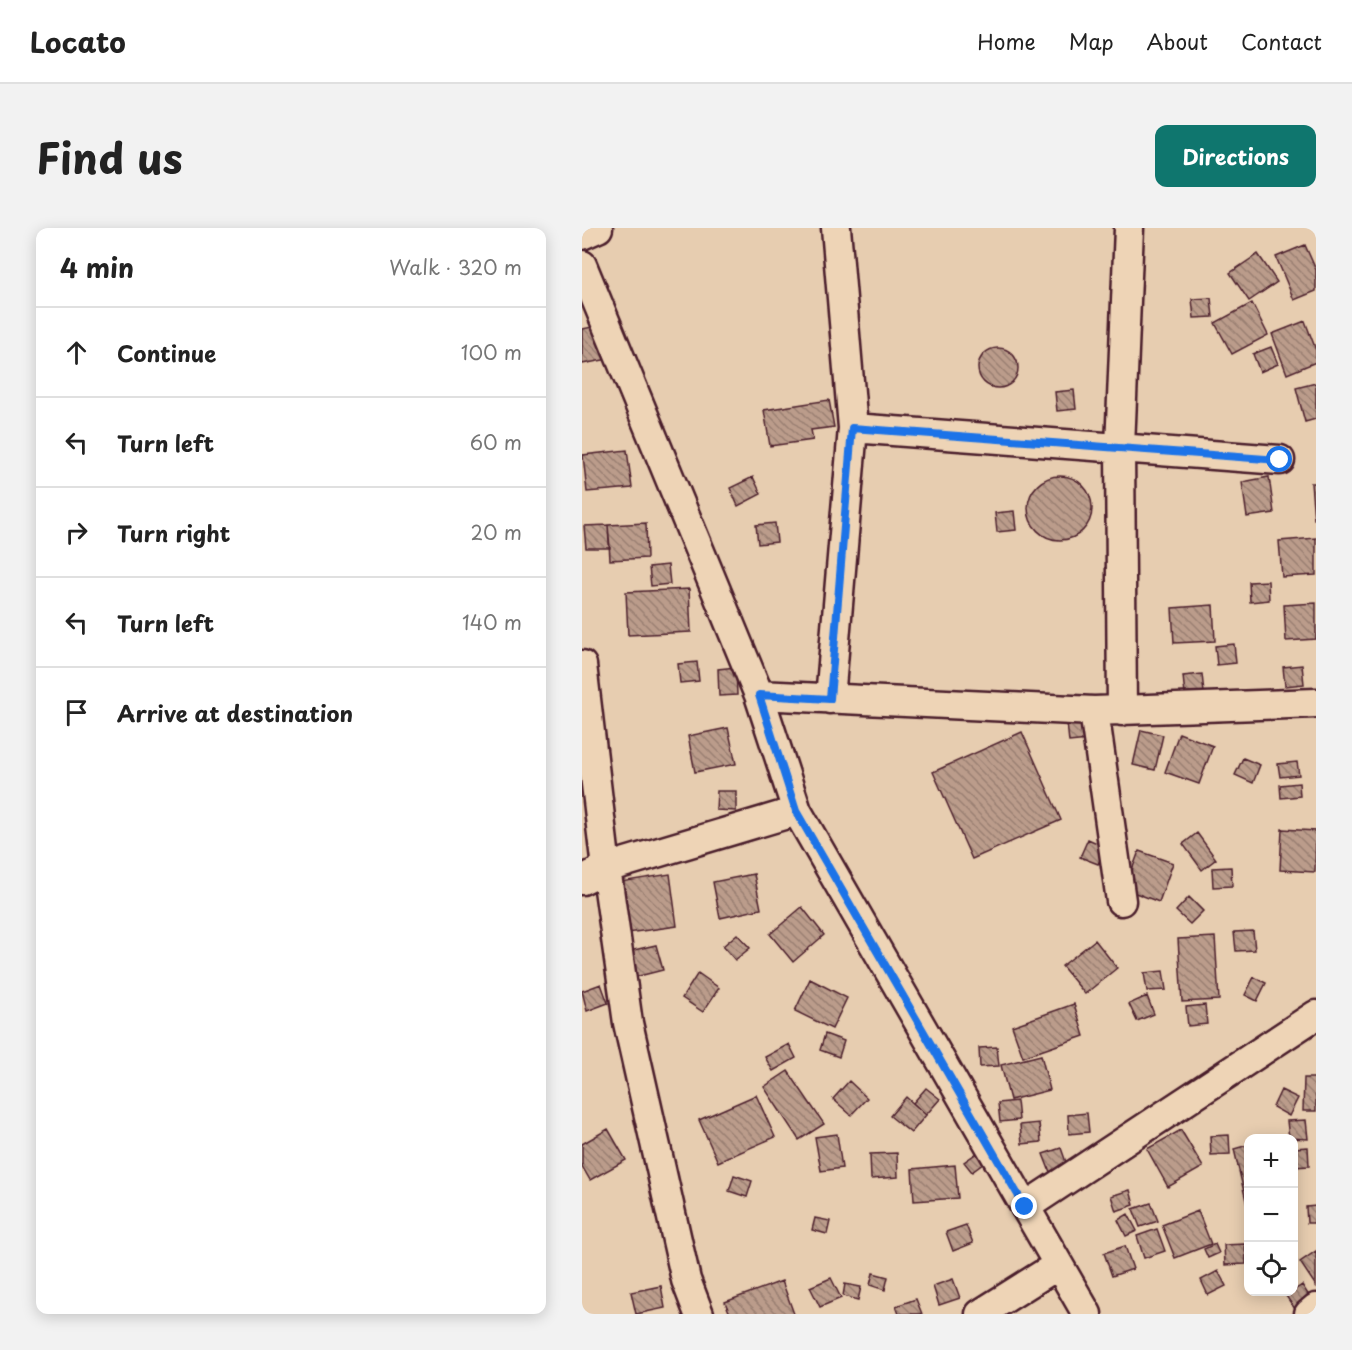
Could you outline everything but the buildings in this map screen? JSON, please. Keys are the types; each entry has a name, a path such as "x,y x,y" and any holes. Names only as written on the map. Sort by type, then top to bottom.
{"street":[{"path":"582,235 598,228"},
{"path":"830,699 852,428 836,228"},
{"path":"1121,901 1108,711 1129,228"},
{"path":"582,265 759,695 796,811 1086,1314"},
{"path":"852,428 1280,460"},
{"path":"582,665 594,874 686,1280 699,1314"},
{"path":"759,695 1108,711 1316,703"},
{"path":"594,874 796,811"},
{"path":"1025,1207 1316,1015"},
{"path":"980,1314 1059,1265"},
{"path":"1310,1314 1316,1308"}],"route":[{"path":"1025,1207 796,811 759,695 830,699 852,428 1280,460"}]}
